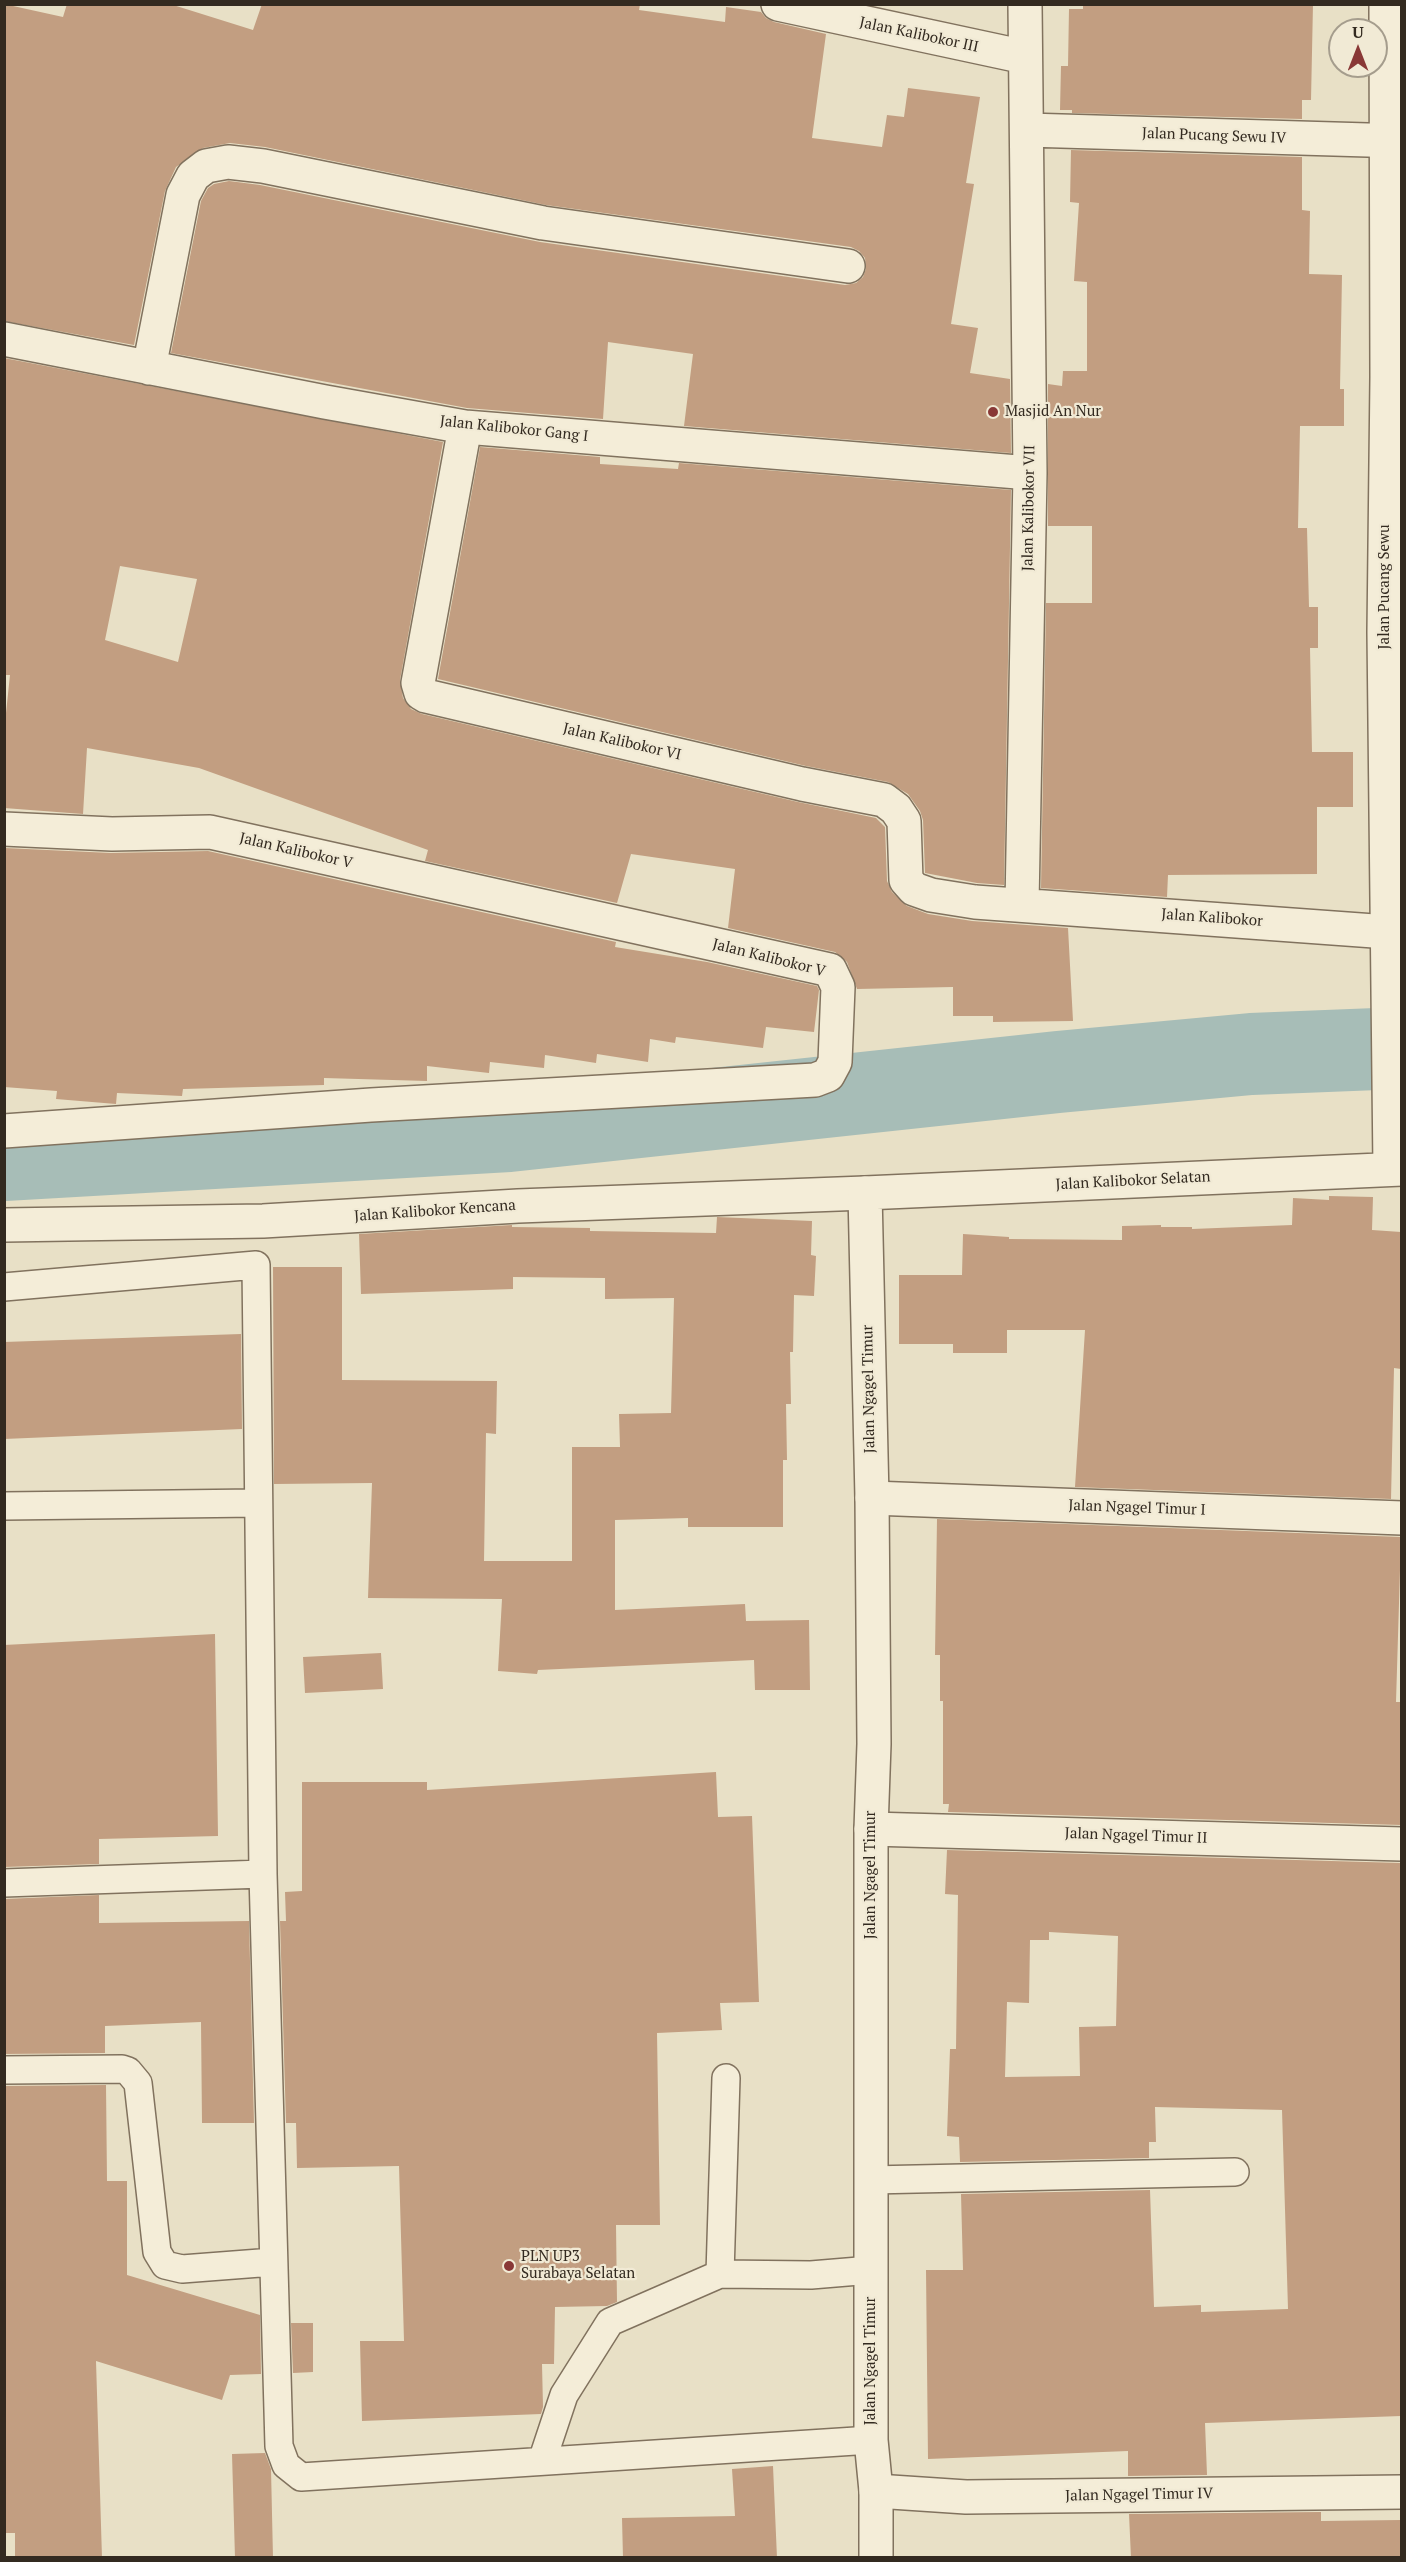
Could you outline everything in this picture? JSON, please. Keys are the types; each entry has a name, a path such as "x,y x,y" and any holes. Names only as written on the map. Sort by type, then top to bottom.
{"street":[{"name":"Jalan Kalibokor III","path":"778,4 1025,57"},
{"name":"Jalan Kalibokor VII","path":"1022,904 1030,473 1024,4"},
{"name":"Jalan Pucang Sewu","path":"1386,4 1393,141 1395,932 1389,973 1390,1096 1396,1169"},
{"name":"Jalan Pucang Sewu IV","path":"1027,130 1393,141"},
{"path":"149,368 183,195 193,176 206,166 228,162 274,168 543,223 848,266"},
{"name":"Jalan Kalibokor Gang I","path":"4,339 465,426 1030,473"},
{"name":"Jalan Kalibokor VI","path":"465,426 418,683 421,693 802,784 884,800 896,809 904,821 904,867 906,880 914,889 931,896 975,902 1022,904"},
{"name":"Jalan Kalibokor V","path":"4,829 112,834 210,832 830,970 838,987 835,1062 828,1075 815,1080 371,1105 4,1131"},
{"name":"Jalan Kalibokor","path":"1022,904 1395,932"},
{"name":"Jalan Kalibokor Selatan","path":"865,1193 1396,1169"},
{"name":"Jalan Kalibokor Kencana","path":"4,1225 263,1221 529,1205 865,1193"},
{"name":"Jalan Ngagel Timur","path":"865,1193 872,1498 874,1744 871,1829 871,2440 876,2491 876,2558"},
{"name":"Jalan Ngagel Timur I","path":"872,1498 1401,1518"},
{"name":"Jalan Ngagel Timur II","path":"871,1829 1401,1844"},
{"name":"Jalan Ngagel Timur IV","path":"876,2491 966,2497 1401,2492"}],"lane":[{"path":"4,1287 256,1265 258,1503 264,1760 263,1874 279,2446 286,2465 302,2477 871,2440"},
{"path":"4,1506 258,1503"},
{"path":"4,1883 263,1874"},
{"path":"4,2070 122,2069 128,2071 138,2083 157,2252 165,2265 182,2270 273,2262"},
{"path":"720,2274 726,2078"},
{"path":"871,2180 1235,2172"},
{"path":"542,2461 564,2395 610,2322 720,2274 812,2275 871,2270"}],"building":[{"path":"4,4 63,17 67,4 170,4 253,30 262,4 640,4 639,10 725,22 726,7 761,12 774,22 826,34 812,138 882,147 887,115 904,117 908,88 980,97 966,183 974,184 951,324 978,328 970,373 1010,379 1011,453 684,426 693,354 608,342 603,419 467,408 171,353 201,201 208,188 214,184 229,181 260,185 540,242 845,285 856,283 863,277 866,269 865,258 851,247 546,205 265,147 230,143 203,148 176,167 165,191 134,345 4,321"},
{"path":"1083,4 1313,4 1311,100 1302,100 1302,119 1072,113 1072,110 1060,110 1061,66 1068,66 1069,9 1083,9"},
{"path":"1071,150 1302,157 1302,210 1310,211 1309,274 1342,275 1340,389 1344,389 1344,426 1300,426 1298,528 1307,528 1309,607 1318,607 1318,648 1310,648 1312,752 1353,752 1353,807 1317,807 1317,874 1168,875 1167,897 1041,888 1046,603 1092,603 1092,526 1048,526 1048,384 1062,386 1063,371 1087,371 1087,282 1074,281 1079,203 1070,202"},
{"path":"4,358 443,442 400,680 403,698 411,709 422,714 798,802 876,818 885,827 887,881 892,892 907,906 928,914 972,921 1068,928 1073,1021 993,1022 993,1016 953,1016 953,987 857,989 847,962 835,952 728,928 735,869 631,854 617,903 425,861 428,850 199,768 87,748 83,814 4,808 4,732 10,675 4,675","holes":["120,566 197,579 178,662 105,640"]},
{"path":"480,447 600,457 600,464 678,469 679,463 1011,490 1004,885 977,883 925,873 923,820 920,811 908,794 888,782 806,766 438,679"},
{"path":"5,848 111,853 208,851 616,942 615,947 707,962 817,986 819,990 814,1032 766,1027 763,1048 676,1037 675,1043 650,1039 648,1062 597,1054 596,1063 545,1055 544,1068 490,1062 489,1073 427,1066 427,1081 324,1078 324,1085 183,1089 182,1096 117,1093 116,1104 56,1099 57,1091 4,1087"},
{"path":"1329,1196 1373,1197 1372,1230 1401,1232 1401,1369 1394,1368 1391,1499 1075,1487 1085,1330 1007,1330 1007,1353 953,1353 953,1344 899,1344 899,1275 962,1275 963,1234 1009,1237 1009,1239 1122,1240 1122,1226 1161,1225 1161,1227 1192,1227 1192,1229 1292,1225 1293,1198 1329,1200"},
{"path":"717,1217 812,1221 811,1255 816,1256 814,1296 794,1295 793,1352 790,1352 791,1404 786,1404 787,1460 783,1460 783,1527 688,1527 688,1518 615,1520 615,1610 745,1604 746,1621 809,1620 810,1690 755,1690 754,1660 538,1670 537,1674 498,1671 502,1599 368,1598 372,1483 274,1484 273,1267 342,1267 342,1380 497,1381 496,1434 486,1433 484,1561 572,1561 572,1447 620,1447 619,1414 671,1413 674,1298 605,1299 605,1278 513,1277 513,1289 361,1294 359,1234 512,1225 512,1227 590,1228 590,1231 716,1233"},
{"path":"241,1334 242,1429 4,1439 4,1342"},
{"path":"937,1519 1401,1537 1396,1702 1401,1702 1401,1825 948,1812 949,1804 943,1804 943,1701 940,1701 940,1655 935,1655"},
{"path":"215,1634 218,1836 99,1839 99,1864 4,1867 4,1645"},
{"path":"381,1653 383,1689 305,1693 303,1657"},
{"path":"716,1772 718,1817 752,1816 759,2002 720,2003 722,2030 657,2033 660,2225 616,2225 617,2302 607,2306 555,2307 554,2364 542,2364 543,2407 541,2414 362,2421 360,2341 404,2341 399,2166 297,2168 296,2123 286,2123 280,1921 286,1921 285,1892 302,1891 302,1782 427,1782 427,1790"},
{"path":"947,1850 1401,1863 1401,2416 1205,2423 1207,2475 1128,2476 1128,2451 928,2459 926,2270 963,2270 961,2194 1150,2190 1154,2307 1201,2305 1201,2312 1288,2309 1282,2110 1155,2107 1156,2142 1149,2142 1149,2158 960,2162 959,2137 947,2136 950,2049 956,2049 958,1895 945,1894","holes":["1049,1932 1118,1936 1116,2026 1079,2027 1080,2076 1005,2077 1007,2002 1029,2003 1030,1940 1049,1940"]},
{"path":"99,1895 99,1923 249,1921 254,2123 202,2123 201,2022 105,2026 105,2053 4,2054 4,1899"},
{"path":"106,2085 107,2181 127,2181 127,2275 260,2315 261,2374 230,2375 222,2400 96,2361 102,2558 15,2558 15,2533 4,2533 4,2086"},
{"path":"291,2323 313,2323 313,2372 293,2373"},
{"path":"265,2453 271,2469 273,2558 235,2558 232,2454"},
{"path":"773,2466 777,2558 623,2558 622,2518 735,2516 732,2469"},
{"path":"1321,2512 1321,2521 1401,2520 1401,2558 1131,2558 1129,2514"}],"waterway":[{"path":"4,1160 509,1131 1058,1072 1251,1054 1402,1048"}],"place":[{"name":"Masjid An Nur","path":"993,412"},
{"name":"PLN UP3 Surabaya Selatan","path":"509,2266"}]}
